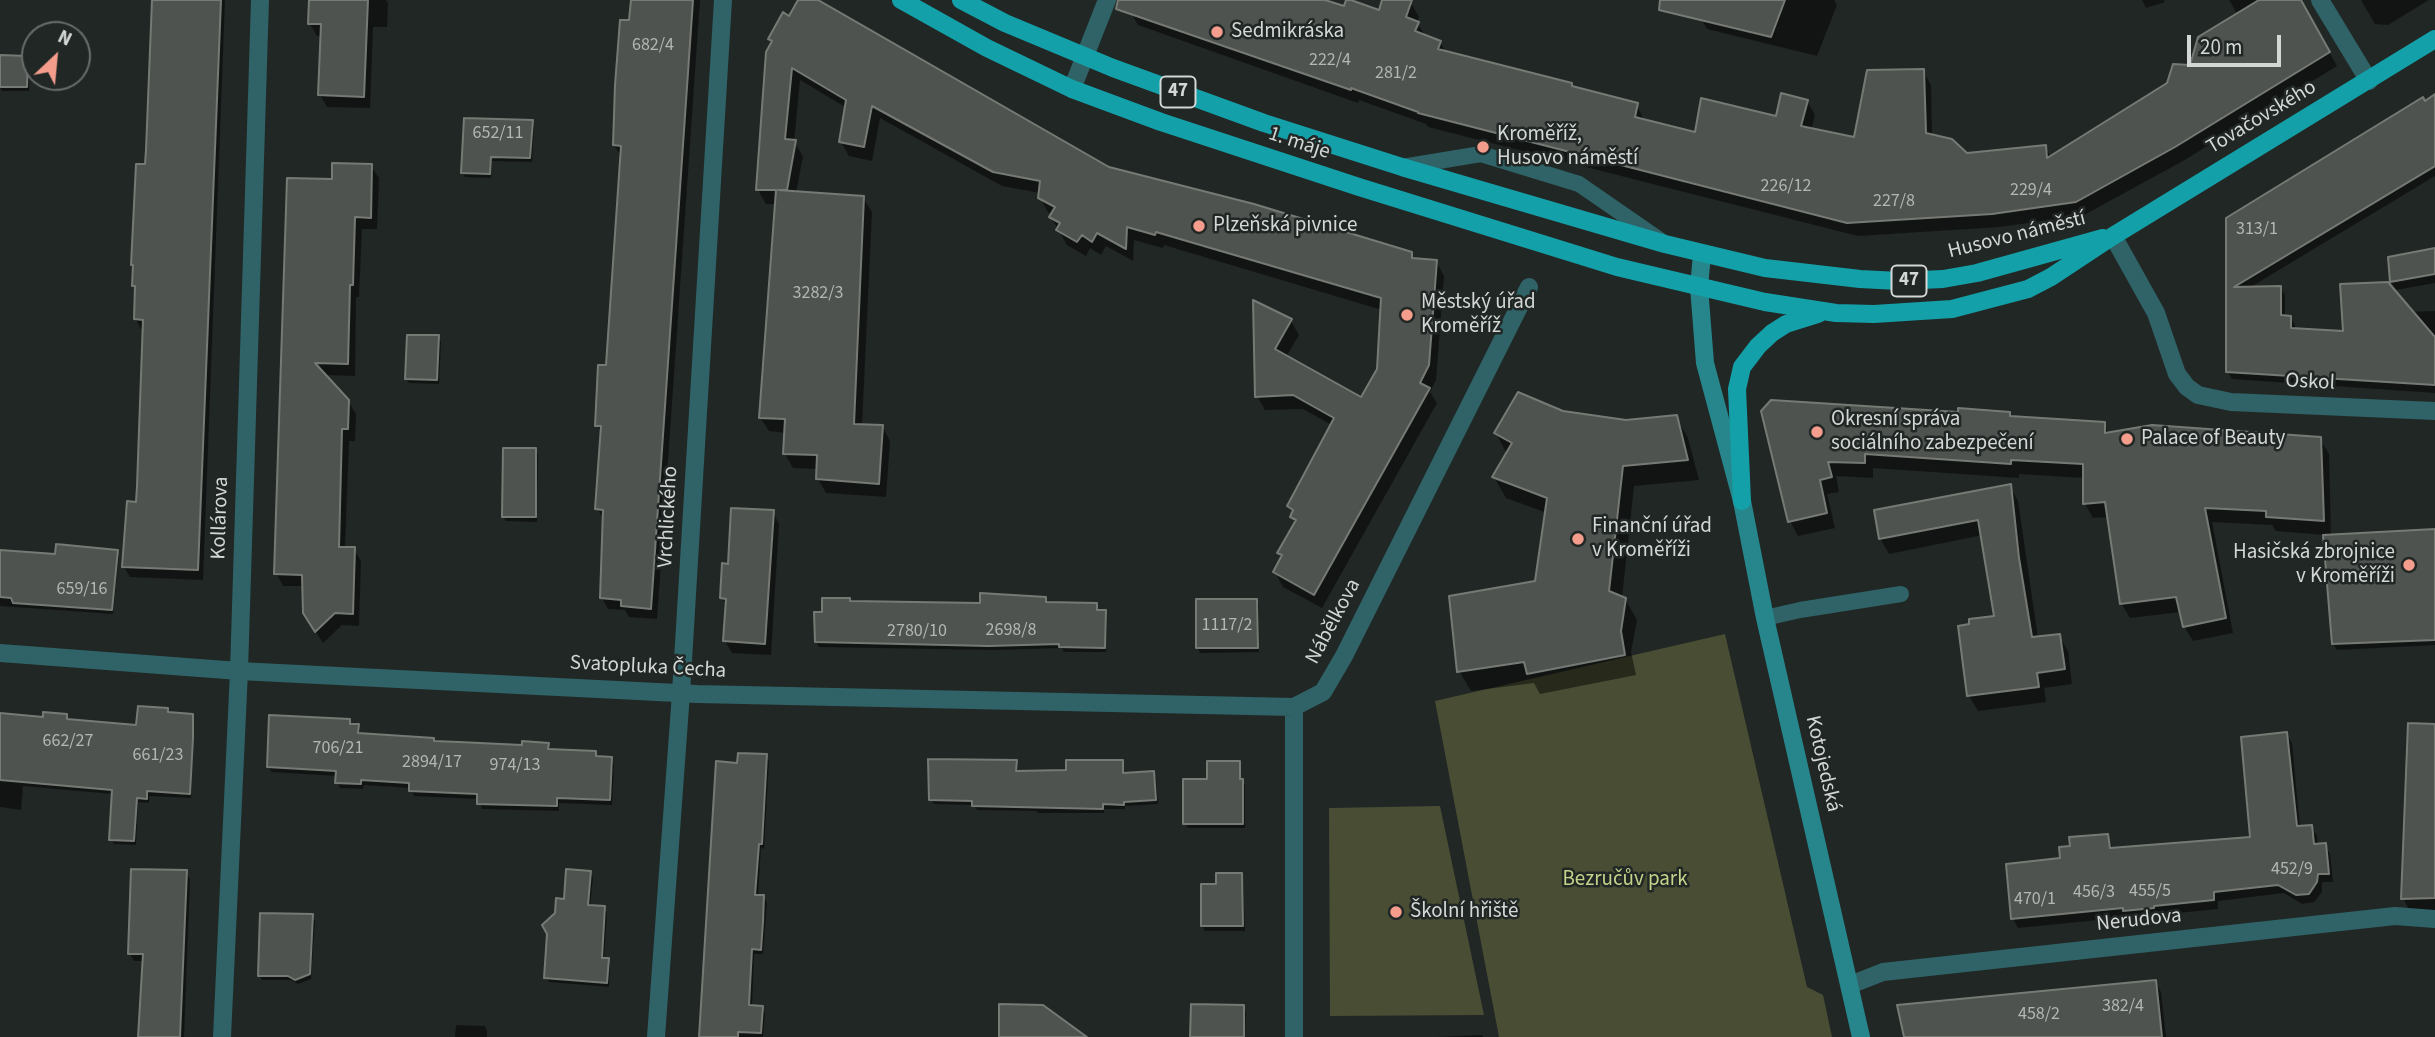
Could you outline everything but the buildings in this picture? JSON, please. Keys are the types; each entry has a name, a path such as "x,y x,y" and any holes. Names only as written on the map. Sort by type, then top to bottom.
{"main road":[{"name":"1. máje","path":"901,0 987,48 1072,89 1161,122 1617,267 1699,287"},
{"name":"1. máje","path":"961,0 1005,23 1085,56 1251,118 1402,167 1702,254"},
{"name":"Tovačovského","path":"2113,236 2435,39"},
{"name":"Husovo náměstí","path":"1702,254 1765,268 1839,277 1921,280 1977,273 2070,245 2113,236"},
{"name":"Husovo náměstí","path":"1699,287 1765,302 1836,313 1952,309 2028,289 2052,277 2113,236"},
{"path":"1702,254 1699,287 1705,363 1742,501"},
{"path":"1742,501 1737,389 1742,368 1758,346 1786,324 1819,314 1836,313"},
{"name":"Kotojedská","path":"1742,501 1765,618 1861,1037"}],"street":[{"name":"Kollárova","path":"222,1037 239,671 260,0"},
{"name":"Vrchlického","path":"656,1037 681,694 723,0"},
{"path":"1072,89 1107,0"},
{"path":"2320,0 2369,80"},
{"name":"Oskol","path":"2113,236 2157,313 2176,374 2198,395 2231,402 2435,411"},
{"name":"Nábělkova","path":"1294,707 1323,692 1344,656 1529,287"},
{"name":"Svatopluka Čecha","path":"0,653 239,671 681,694 1294,707"},
{"path":"1294,707 1294,1037"},
{"name":"Nerudova","path":"1850,985 1883,972 2395,916 2435,919"}],"lane":[{"path":"1402,167 1480,154 1579,184 1665,244"},
{"path":"1765,618 1901,594"}],"green space":[{"name":"Bezručův park","path":"1725,634 1807,987 1823,995 1832,1037 1499,1037 1435,701"},
{"name":"Školní hřiště","path":"1440,806 1484,1015 1330,1016 1329,808"}],"place":[{"name":"Sedmikráska","path":"1217,32"},
{"name":"Kroměříž, Husovo náměstí","path":"1483,147"},
{"name":"Plzeňská pivnice","path":"1199,226"},
{"name":"Městský úřad Kroměříž","path":"1407,315"},
{"name":"Okresní správa sociálního zabezpečení","path":"1817,432"},
{"name":"Palace of Beauty","path":"2127,439"},
{"name":"Finanční úřad v Kroměříži","path":"1578,539"},
{"name":"Hasičská zbrojnice v Kroměříži","path":"2409,565"},
{"name":"Školní hřiště","path":"1396,912"}]}
